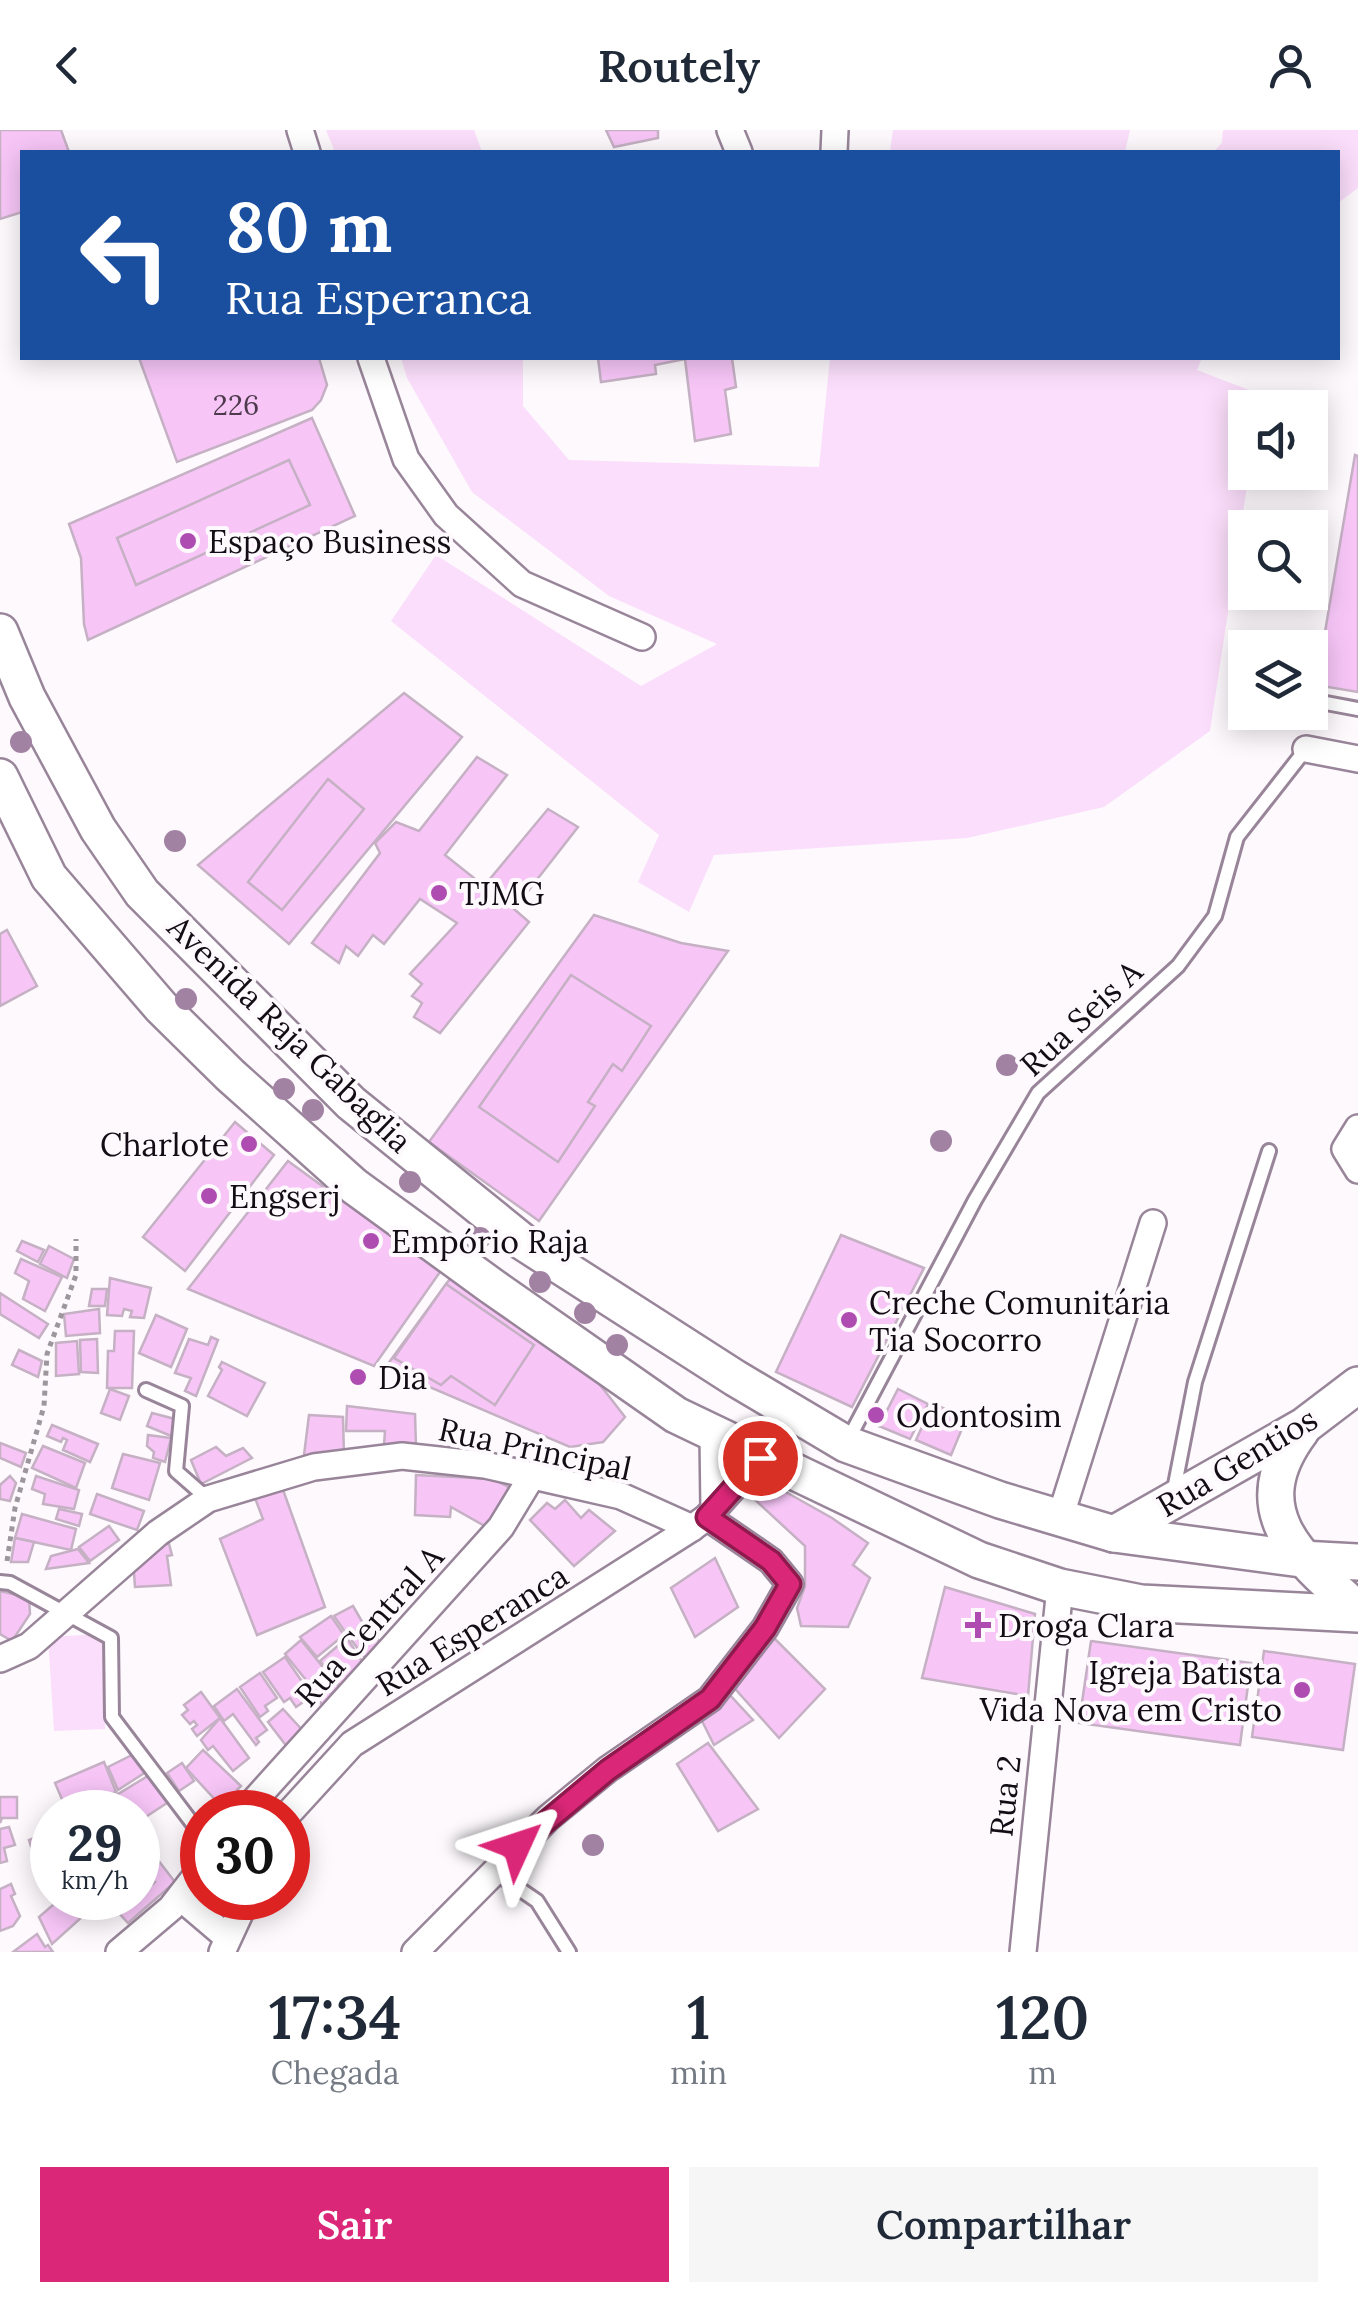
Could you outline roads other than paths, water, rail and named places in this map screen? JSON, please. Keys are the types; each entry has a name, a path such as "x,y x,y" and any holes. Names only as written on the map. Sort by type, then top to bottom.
{"main road":[{"name":"Avenida Raja Gabaglia","path":"0,632 28,697 98,829 142,892 351,1103 523,1242 846,1444 1000,1500 1114,1534 1300,1559 1358,1562"},
{"name":"Avenida Raja Gabaglia","path":"0,778 49,877 161,1007 230,1075 354,1186 666,1408 760,1458 979,1560 1060,1587 1142,1603 1358,1612"},
{"name":"Rua Gentios","path":"1114,1534 1304,1426 1358,1386"},
{"path":"1304,1426 1277,1473 1276,1497 1281,1520 1300,1559 1358,1612"}],"street":[{"path":"372,360 406,459 446,516 522,584 642,637"},
{"path":"1306,750 1358,759"},
{"path":"1358,1128 1345,1149 1358,1170"},
{"path":"1060,1518 1153,1223"},
{"path":"414,1952 548,1818 608,1770 710,1699 765,1628 790,1584 760,1552 704,1518 713,1434"},
{"name":"Rua Principal","path":"0,1659 28,1646 158,1534 208,1499 314,1468 402,1456 485,1465 704,1518"},
{"name":"Rua Esperanca","path":"310,1790 352,1744 704,1518 760,1458"},
{"name":"Rua Central A","path":"264,1790 501,1527 532,1476"},
{"name":"Rua 2","path":"1023,1952 1060,1587"},
{"path":"119,1952 180,1898"},
{"path":"201,1920 225,1945 237,1920"}],"lane":[{"path":"1328,703 1358,709"},
{"name":"Rua Seis A","path":"846,1444 975,1200 1038,1092 1178,966 1215,916 1237,837 1306,750"},
{"path":"1171,1502 1195,1382 1269,1151"},
{"path":"146,1390 182,1406 176,1471 208,1499"},
{"path":"2,1582 67,1612 111,1638 112,1717 180,1807"},
{"path":"493,1871 536,1901 568,1952"}],"place":[{"name":"Espaço Business","path":"188,541"},
{"name":"TJMG","path":"439,893"},
{"name":"Charlote","path":"249,1144"},
{"name":"Engserj","path":"209,1196"},
{"name":"Empório Raja","path":"371,1241"},
{"name":"Creche Comunitária Tia Socorro","path":"849,1320"},
{"name":"Dia","path":"358,1377"},
{"name":"Odontosim","path":"876,1415"},
{"name":"Droga Clara","path":"978,1625"},
{"name":"Igreja Batista Vida Nova em Cristo","path":"1302,1690"}]}
